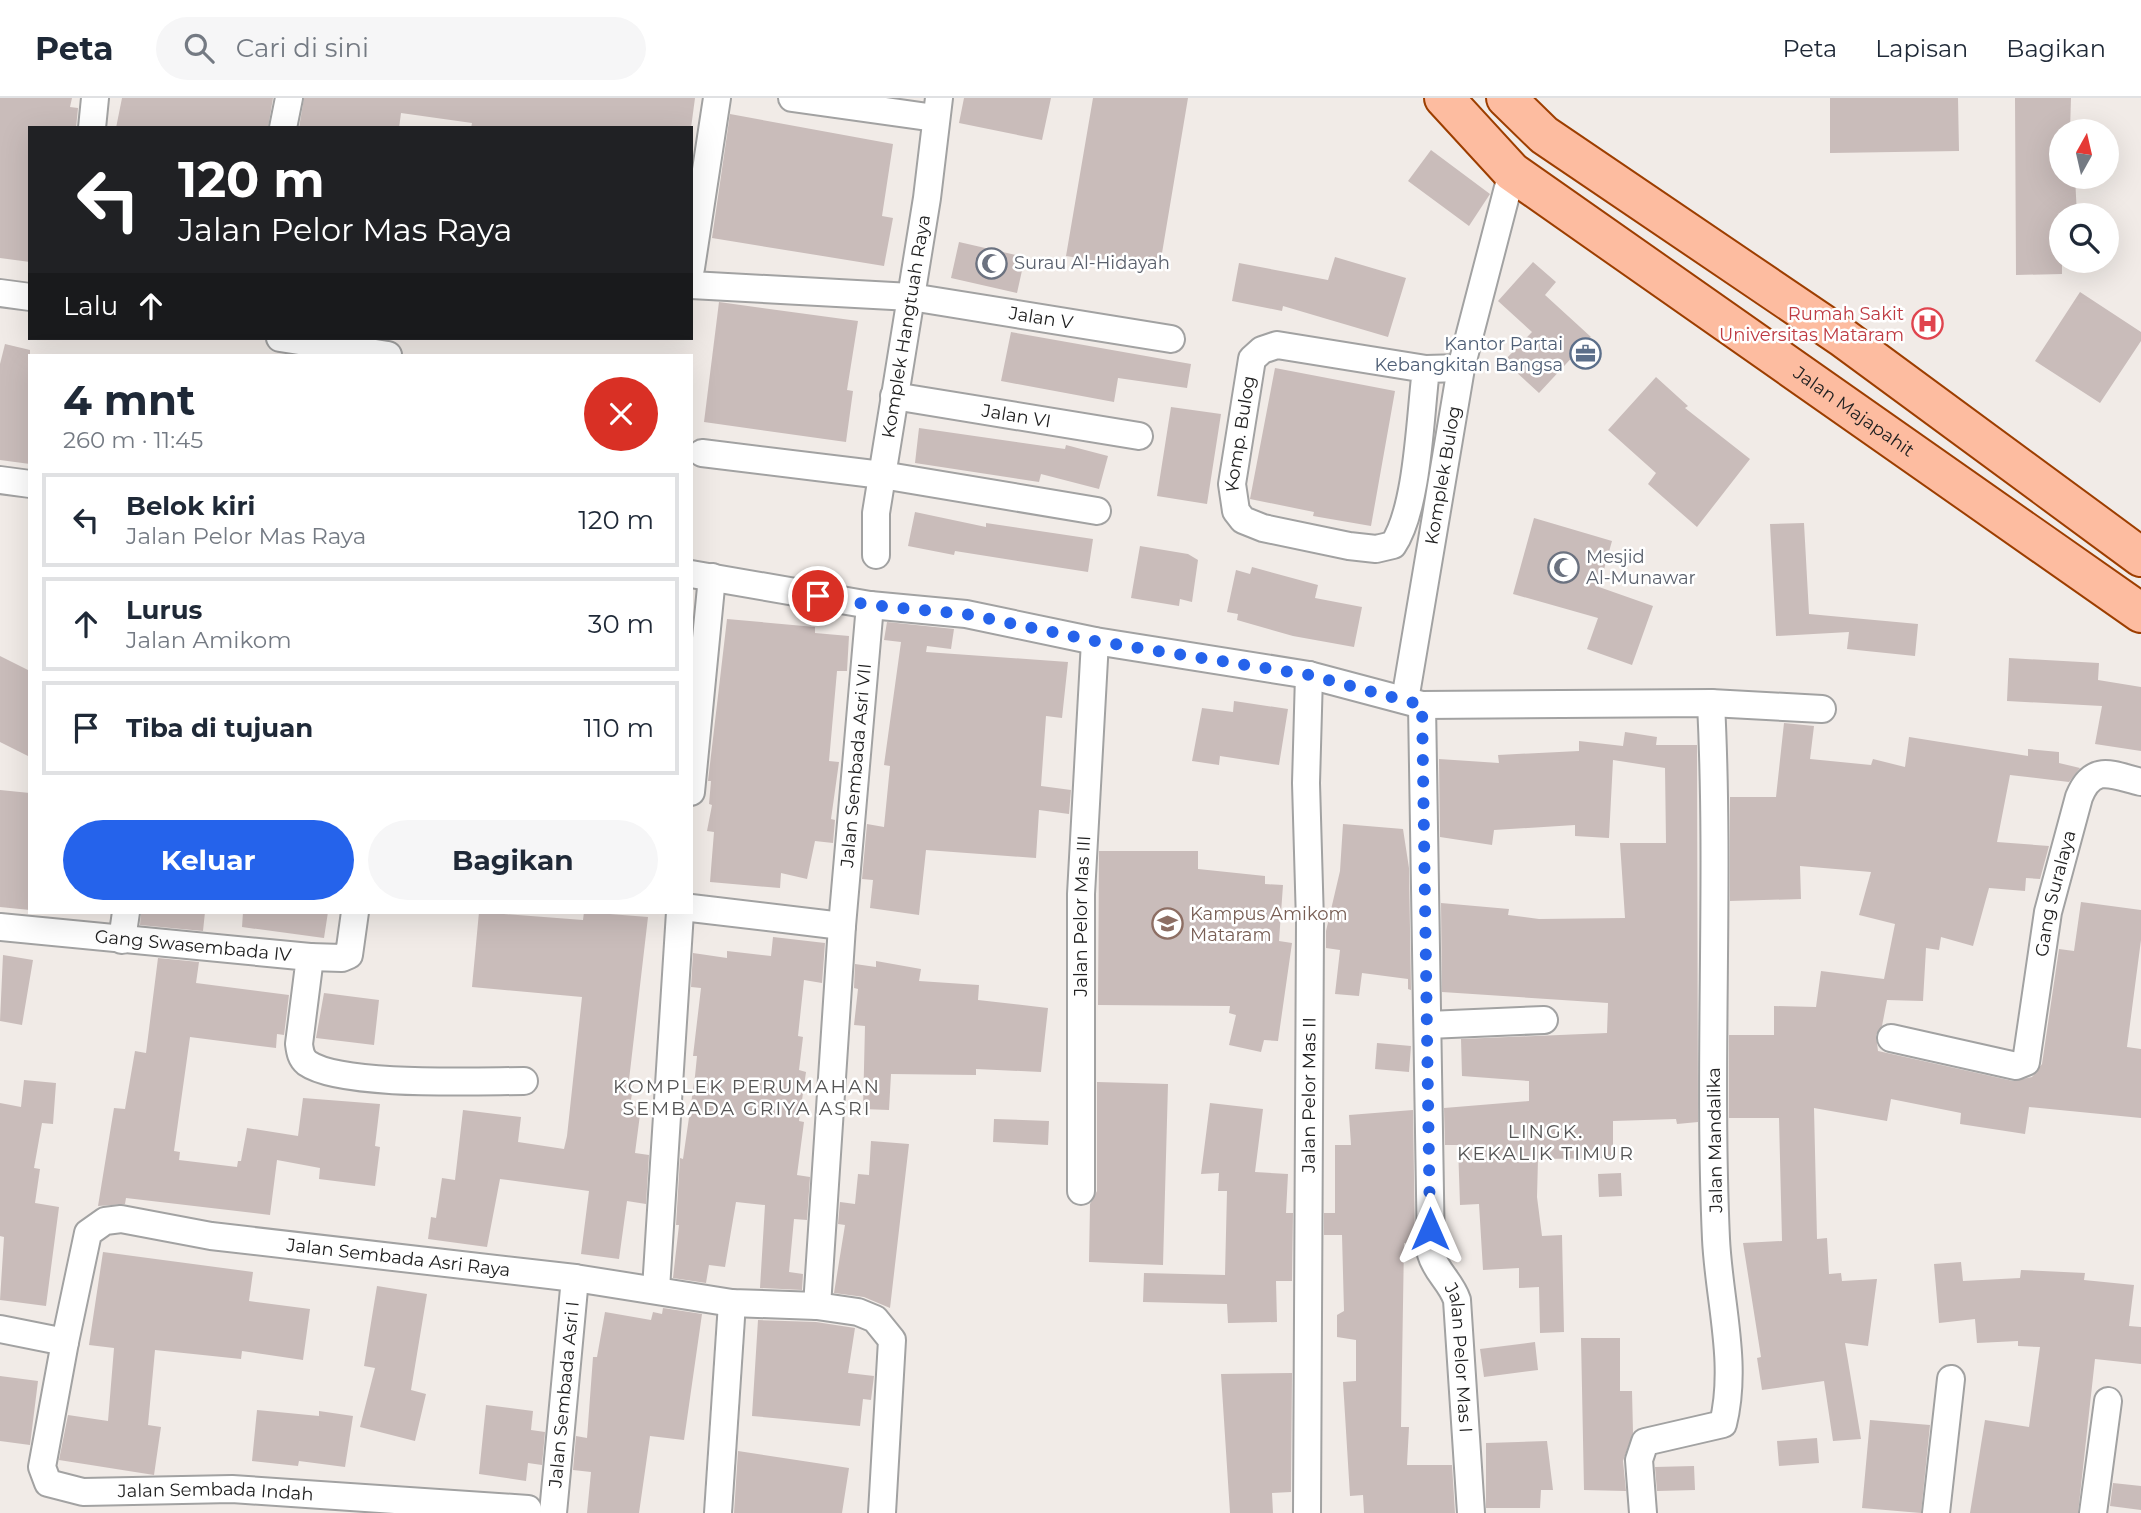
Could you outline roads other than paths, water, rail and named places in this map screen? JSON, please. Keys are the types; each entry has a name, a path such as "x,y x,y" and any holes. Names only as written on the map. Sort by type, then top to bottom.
{"main road":[{"name":"Jalan Majapahit","path":"1444,98 1512,172 2141,613"},
{"path":"1506,98 1544,135 1842,337 2141,557"},
{"path":"1670,283 1704,243"}],"street":[{"path":"92,126 95,98"},
{"path":"283,126 289,98"},
{"path":"693,255 717,98"},
{"path":"792,98 937,108"},
{"name":"Komplek Hangtuah Raya","path":"876,555 876,513 911,297 937,108"},
{"name":"Komplek Bulog","path":"1413,703 1461,368 1512,172"},
{"name":"Jalan V","path":"693,285 911,297 1171,339"},
{"path":"0,293 28,297"},
{"path":"293,340 382,354"},
{"name":"Komp. Bulog","path":"1426,369 1409,497 1402,531 1392,545 1376,549 1349,546 1263,528 1243,520 1236,510 1232,484 1252,359 1262,350 1277,345 1426,369 1461,368"},
{"name":"Jalan VI","path":"894,396 1139,436"},
{"path":"702,453 882,475 1097,511"},
{"path":"0,480 28,484"},
{"path":"693,753 702,575 870,605 966,614 1095,641 1309,675 1413,703 1711,703 1822,709"},
{"name":"Jalan Sembada Asri VII","path":"817,1306 842,926 870,605"},
{"name":"Jalan Pelor Mas III","path":"1081,1191 1081,894 1095,641"},
{"name":"Jalan Pelor Mas II","path":"1307,1513 1305,1330 1310,1244 1306,783 1309,675"},
{"name":"Jalan Pelor Mas I","path":"1413,703 1428,1025 1431,1254 1434,1264 1450,1284 1457,1300 1471,1513"},
{"name":"Jalan Mandalika","path":"1643,1513 1639,1460 1645,1442 1723,1424 1729,1391 1728,1341 1716,1240 1712,992 1715,779 1711,703"},
{"name":"Gang Suralaya","path":"1891,1038 2022,1066 2031,1046 2048,912 2084,785 2094,775 2106,774 2141,782"},
{"path":"693,908 842,926"},
{"path":"122,940 126,914"},
{"path":"310,957 332,959 349,955 355,914"},
{"path":"656,1289 680,914"},
{"name":"Gang Swasembada IV","path":"0,927 310,957 299,1044 301,1057 309,1064 327,1071 446,1083 524,1081"},
{"path":"1428,1025 1544,1020"},
{"name":"Jalan Sembada Asri Raya","path":"65,1342 88,1234 105,1221 121,1219 211,1236 575,1278 732,1303 817,1306 858,1312 875,1320 892,1340 882,1513"},
{"name":"Jalan Sembada Asri I","path":"540,1511 575,1278"},
{"path":"718,1513 732,1303"},
{"path":"0,1329 65,1342"},
{"name":"Jalan Sembada Indah","path":"65,1342 42,1467 48,1483 83,1502 231,1501 540,1511"},
{"path":"1936,1513 1951,1379"},
{"path":"2093,1513 2108,1401"}],"place":[{"name":"Surau Al-Hidayah","path":"991,263"},
{"name":"Rumah Sakit Universitas Mataram","path":"1927,324"},
{"name":"Kantor Partai Kebangkitan Bangsa","path":"1586,354"},
{"name":"Mesjid Al-Munawar","path":"1563,567"},
{"name":"Kampus Amikom Mataram","path":"1167,924"}],"district":[{"name":"KOMPLEK PERUMAHAN SEMBADA GRIYA ASRI","path":"747,1097"},
{"name":"LINGK. KEKALIK TIMUR","path":"1546,1142"}]}
